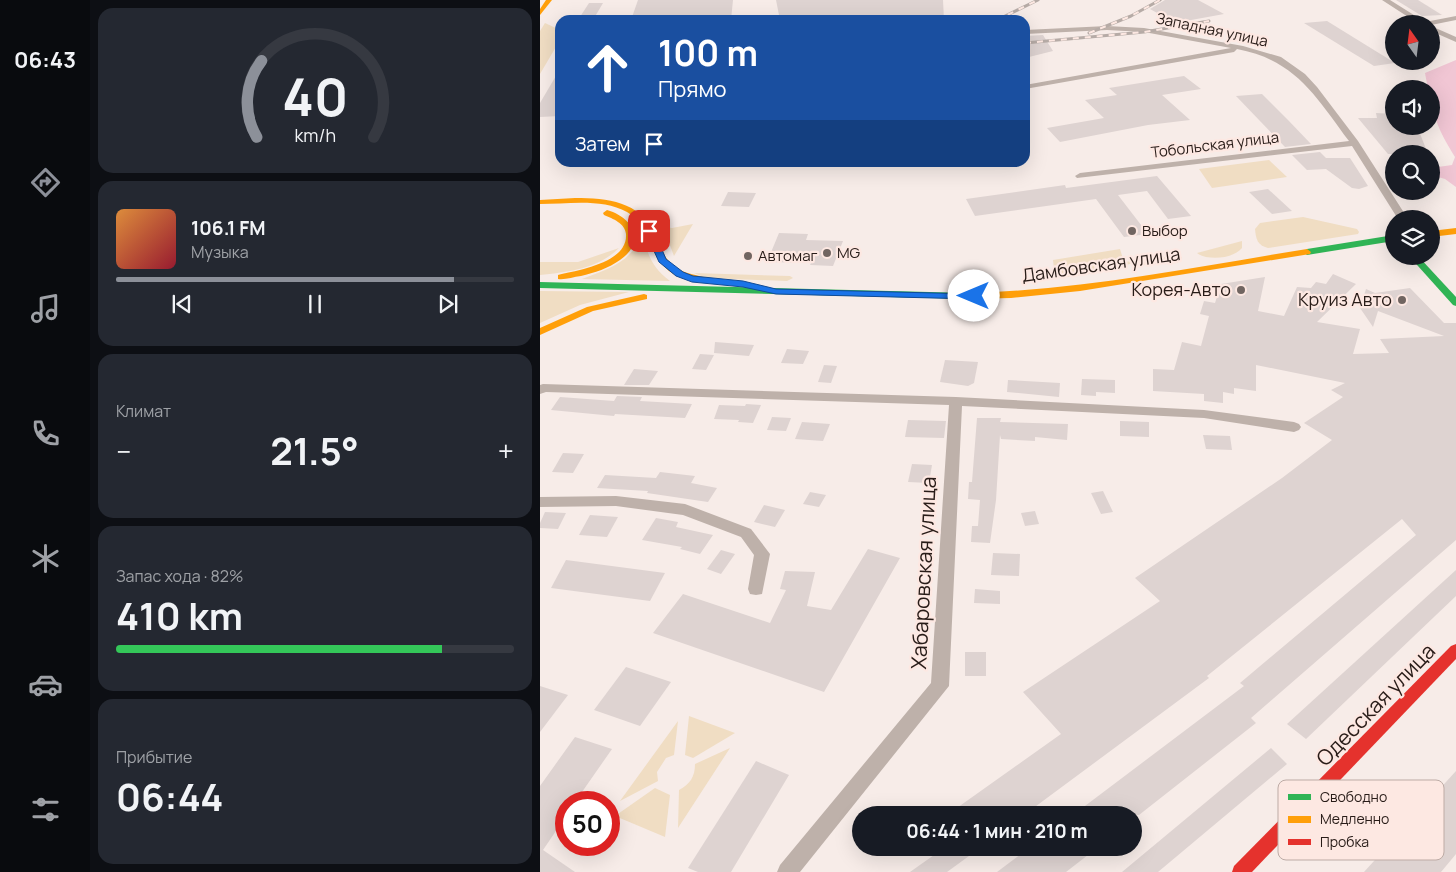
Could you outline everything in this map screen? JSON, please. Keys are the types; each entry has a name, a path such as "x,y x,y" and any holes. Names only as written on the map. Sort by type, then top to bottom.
{"main road":[{"path":"540,13 549,0"},
{"path":"540,202 602,203 632,211 642,219 659,255 670,268 679,274 692,279 743,284 776,291"},
{"path":"540,210 582,210 614,216 626,222 631,231 631,241 625,251 616,259 600,267 573,275 540,278"},
{"path":"1440,233 1456,231"},
{"name":"Дамбовская улица","path":"540,285 955,296 1051,291 1385,239"},
{"path":"1420,265 1456,303"},
{"path":"540,332 561,320 594,306 619,300 647,297 727,296 776,291"},
{"name":"Одесская улица","path":"1330,780 1456,650"},
{"name":"Одесская улица","path":"1240,872 1278,833"}],"street":[{"path":"1385,0 1409,15"},
{"path":"1440,21 1456,18"},
{"name":"Западная улица","path":"1030,32 1076,28 1122,28 1152,31 1243,48 1261,52 1278,59 1302,76 1314,89 1355,143 1397,210"},
{"path":"1440,32 1456,40"},
{"path":"1030,85 1243,48"},
{"name":"Тобольская улица","path":"1080,176 1355,143"},
{"path":"541,389 956,402 1204,414 1294,427"},
{"name":"Хабаровская улица","path":"787,872 940,686 956,402"},
{"path":"540,502 616,501 685,510 746,533 762,554 756,589"}],"shaded area":[{"path":"545,23 555,28 555,48 540,74 540,31"},
{"path":"1456,60 1456,187 1440,178 1440,167 1452,165 1455,157 1440,129 1440,80 1426,80 1425,73 1432,70 1440,70 1440,67"},
{"path":"1269,160 1287,177 1212,188 1199,169"},
{"path":"1303,217 1357,229 1359,232 1358,234 1268,248 1261,245 1258,241 1255,229 1260,223"},
{"path":"693,224 674,256 663,227 672,228"},
{"path":"641,236 655,266 670,281 582,279 625,259 637,245"},
{"path":"1242,241 1242,248 1238,252 1226,257 1213,258 1201,256 1197,253"},
{"path":"619,248 602,261 592,265 572,271 540,275 540,262 578,262"},
{"path":"1120,249 1124,262 1180,255 1182,258 1177,263 1139,265 1138,262 1085,275 1056,278 1051,273 1054,269 1053,260"},
{"path":"694,273 790,276 793,278 787,281 706,278"},
{"path":"540,291 629,292 580,305 540,323"},
{"path":"689,716 735,733 693,758 685,755"},
{"path":"678,721 674,755 666,758 657,772 658,781 620,801"},
{"path":"730,748 678,828 679,790 691,780 695,764"},
{"path":"655,788 670,795 665,837 620,818 620,812"}],"building":[{"path":"638,0 733,0 732,15 633,15"},
{"path":"776,0 943,0 944,15 779,15"},
{"path":"1165,0 1198,0 1224,14 1175,23 1150,9"},
{"path":"1396,0 1418,0 1442,15 1420,15"},
{"path":"589,3 603,3 596,15 581,15"},
{"path":"1327,21 1385,57 1385,64 1374,66 1304,23"},
{"path":"1043,35 1053,51 1030,57 1030,36"},
{"path":"1184,76 1201,89 1162,95 1190,120 1148,125 1060,142 1047,128 1104,118 1085,100 1117,95 1109,88"},
{"path":"555,78 555,116 540,117 540,103"},
{"path":"1262,94 1311,144 1285,147 1236,96"},
{"path":"1376,113 1385,114 1385,135 1421,135 1424,145 1385,145 1385,150 1358,118 1377,118"},
{"path":"1320,152 1326,158 1350,158 1368,186 1359,189 1352,188 1326,169 1307,170 1292,155"},
{"path":"1157,176 1191,216 1168,219 1147,191 1118,195 1148,234 1124,237 1096,199 975,216 966,199 1065,185 1066,188"},
{"path":"1268,189 1292,211 1272,214 1249,192"},
{"path":"728,192 756,193 749,207 721,206"},
{"path":"779,233 808,234 806,240 843,241 833,266 810,265 811,263 767,262"},
{"path":"1333,274 1356,284 1317,322 1360,329 1353,354 1389,353 1380,339 1444,336 1378,311 1373,327 1360,308 1366,289 1375,293 1410,288 1444,323 1456,323 1456,540 1251,718 1256,723 1142,813 1142,806 1085,806 1244,686 1240,683 1416,535 1402,519 1207,676 1209,678 1036,806 960,806 1061,734 1023,692 1160,601 1135,578 1282,478 1332,440 1304,423 1343,397 1331,390 1345,383 1256,365 1256,391 1234,388 1234,394 1223,392 1223,403 1204,401 1204,394 1153,391 1153,369 1174,370 1182,342 1201,346 1209,316 1200,314 1204,301 1215,303 1221,284 1265,277 1258,311 1284,316 1297,287 1311,288 1316,282 1326,284"},
{"path":"715,342 754,345 749,356 714,353"},
{"path":"787,349 809,351 803,364 781,363"},
{"path":"700,354 714,355 706,370 692,369"},
{"path":"945,360 978,362 974,383 968,386 940,382"},
{"path":"824,365 837,366 831,383 818,382"},
{"path":"634,369 658,371 649,385 624,385"},
{"path":"1082,379 1115,380 1115,393 1096,392 1096,396 1081,395"},
{"path":"1008,380 1060,383 1059,397 1007,392"},
{"path":"617,396 642,397 640,401 692,404 685,418 615,414 614,416 551,410 560,397 614,401"},
{"path":"746,404 761,405 753,423 738,422 739,420 714,419 719,405 745,406"},
{"path":"772,417 791,418 786,431 767,430"},
{"path":"977,418 1001,418 1000,422 1068,424 1067,440 1035,437 1035,441 1001,439 1000,435 996,500 990,543 971,542 972,526 978,526 980,500 968,499 969,482 972,482"},
{"path":"908,420 946,421 944,438 905,437"},
{"path":"1120,421 1149,422 1149,437 1120,436"},
{"path":"802,422 830,424 823,441 795,439"},
{"path":"1203,435 1230,436 1232,450 1206,449"},
{"path":"563,453 584,454 573,473 552,472"},
{"path":"912,464 932,465 929,483 908,482"},
{"path":"660,472 695,476 691,483 717,488 708,502 647,493 648,491 597,488 605,475 656,478"},
{"path":"1103,491 1113,512 1101,514 1091,493"},
{"path":"810,492 826,495 819,507 803,504"},
{"path":"764,505 785,510 775,527 754,522"},
{"path":"1035,511 1039,524 1025,526 1021,513"},
{"path":"545,512 566,513 558,529 540,528"},
{"path":"590,515 618,517 607,537 579,535"},
{"path":"656,518 678,522 676,527 713,535 700,554 680,549 682,547 642,540"},
{"path":"868,549 900,558 824,692 653,633 683,594 770,623 786,590 780,589 785,571 815,572 807,606 831,610"},
{"path":"721,550 735,554 721,574 707,569"},
{"path":"993,553 1020,554 1019,576 991,575"},
{"path":"566,560 665,573 650,601 551,588"},
{"path":"1456,570 1456,596 1306,739 1287,724"},
{"path":"975,589 1000,591 1000,604 974,603"},
{"path":"965,652 986,652 986,676 965,676"},
{"path":"626,667 671,682 640,726 594,710"},
{"path":"540,686 568,695 540,732"},
{"path":"575,737 612,749 583,791 555,791 555,832 543,850 575,872 540,872 540,786"},
{"path":"1271,748 1287,764 1158,872 1122,872"},
{"path":"756,761 789,775 731,872 698,872 688,868"},
{"path":"1456,771 1456,854 1441,872 1364,872 1375,860 1444,860 1444,784"},
{"path":"933,856 969,856 947,872 910,872"},
{"path":"1018,856 1087,856 1066,872 997,872"}],"railway":[{"path":"1007,15 1038,0"},
{"path":"1089,33 1131,16 1160,0"},
{"path":"1030,43 1144,32 1209,21"}],"traffic: fast":[{"path":"1307,252 1385,239"},
{"path":"1421,265 1456,303"},
{"path":"540,285 969,296"}],"traffic: slow":[{"path":"540,13 549,0"},
{"path":"540,202 598,202 621,206 639,217 649,231 665,263 680,273 705,280"},
{"path":"561,277 594,269 617,258 625,251 630,242 629,228 621,220 607,213"},
{"path":"1440,233 1456,231"},
{"path":"969,296 1011,295 1080,288 1307,252"},
{"path":"540,332 590,309 644,297"}],"traffic: jam":[{"path":"1330,780 1456,650"},
{"path":"1240,872 1278,833"}],"place":[{"name":"Выбор","path":"1132,231"},
{"name":"MG","path":"827,253"},
{"name":"Автомаг","path":"748,256"},
{"name":"Корея-Авто","path":"1241,290"},
{"name":"Круиз Авто","path":"1402,300"}],"route":[{"path":"649,231 662,260 679,274 692,279 743,284 776,291 893,296 974,296"}]}
